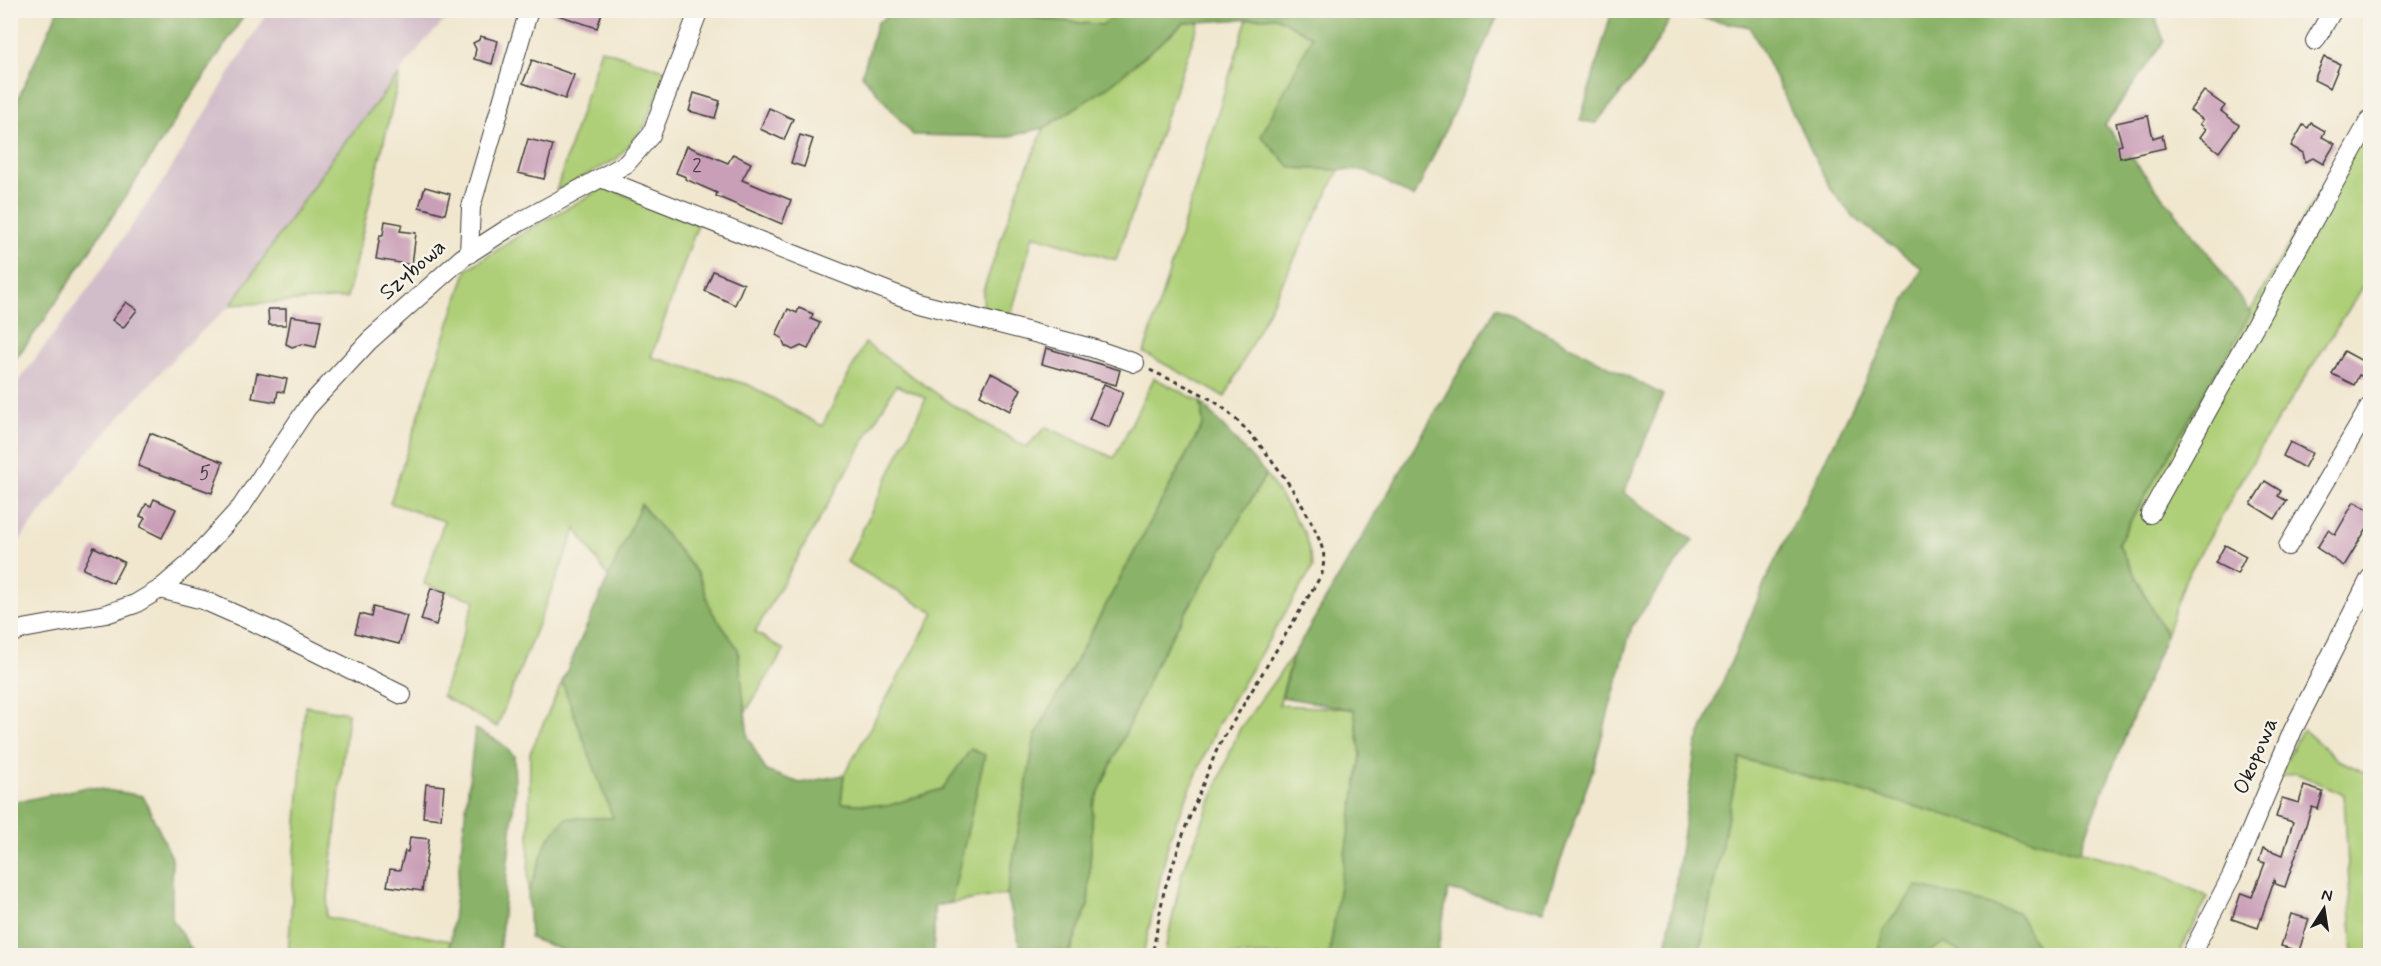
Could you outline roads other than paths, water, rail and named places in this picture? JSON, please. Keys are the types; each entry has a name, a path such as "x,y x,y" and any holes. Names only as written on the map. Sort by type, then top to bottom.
{"street":[{"path":"469,254 471,207 529,10"},
{"name":"Szybowa","path":"10,634 23,629 106,614 135,604 160,589 188,565 242,507 307,408 361,349 469,254 507,230 603,179 626,164 651,135 699,10"},
{"path":"2315,41 2333,10"},
{"path":"2150,514 2370,119"},
{"path":"603,179 918,303 1092,348 1135,363"},
{"path":"2288,546 2370,405"},
{"name":"Okopowa","path":"2190,956 2232,875 2293,730 2370,578"},
{"path":"160,589 203,600 271,630 402,695"}]}
